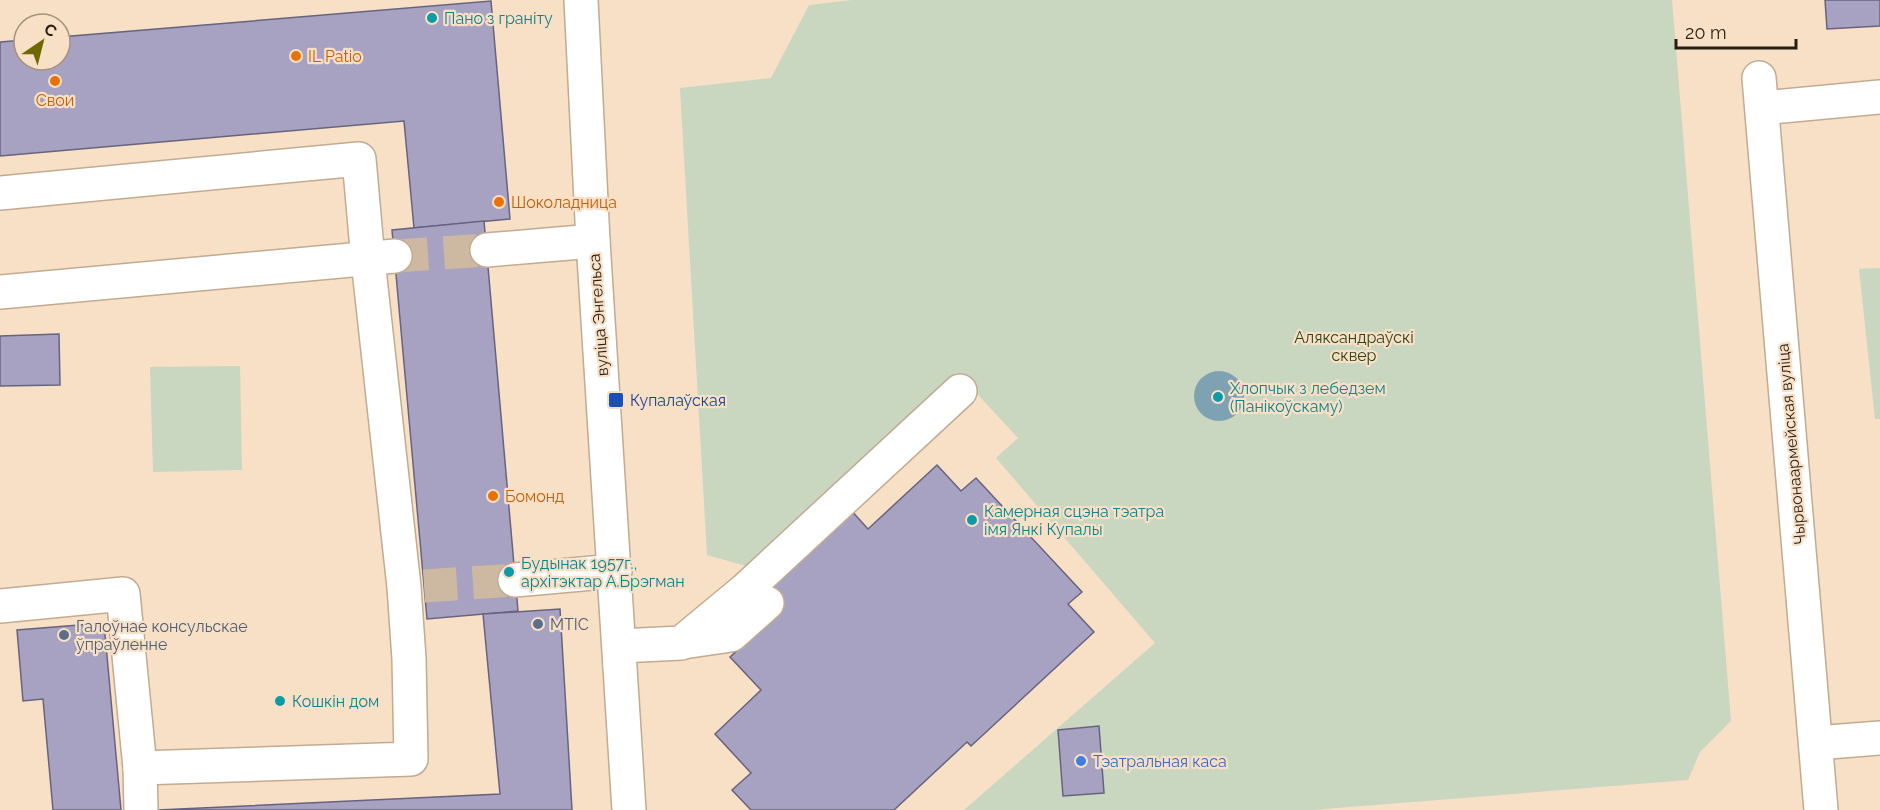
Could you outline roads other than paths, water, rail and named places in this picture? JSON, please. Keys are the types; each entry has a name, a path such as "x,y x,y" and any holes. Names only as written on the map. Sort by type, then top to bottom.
{"street":[{"name":"вуліца Энгельса","path":"581,0 593,241 629,810"},
{"name":"Чырвонаармейская вуліца","path":"1821,810 1761,93 1880,97"},
{"path":"0,193 359,159 382,258 414,586 409,659 411,759 140,768"},
{"path":"487,250 593,241"},
{"path":"0,292 382,258"},
{"path":"681,643 745,590 960,391"},
{"path":"515,580 615,571"},
{"path":"0,606 123,594 140,768 141,810"},
{"path":"620,646 681,643 731,635 767,603"},
{"path":"1816,743 1880,738"}],"water":[{"path":"1214,371 1224,371 1237,378 1244,391 1244,401 1237,414 1224,421 1214,421 1205,417 1198,410 1194,401 1194,391 1198,382 1205,375"}],"tunnel":[{"path":"395,256 487,250"},
{"path":"424,586 515,580"}],"place":[{"name":"Пано з граніту","path":"432,18"},
{"name":"IL Patio","path":"296,56"},
{"name":"Свои","path":"55,81"},
{"name":"Шоколадница","path":"499,202"},
{"name":"Хлопчык з лебедзем (Панікоўскаму)","path":"1218,397"},
{"name":"Купалаўская","path":"616,400"},
{"name":"Бомонд","path":"493,496"},
{"name":"Камерная сцэна тэатра імя Янкі Купалы","path":"972,520"},
{"name":"Будынак 1957г., архітэктар А.Брэгман","path":"509,572"},
{"name":"МТІС","path":"538,624"},
{"name":"Галоўнае консульскае ўпраўленне","path":"64,635"},
{"name":"Кошкін дом","path":"280,701"},
{"name":"Тэатральная каса","path":"1081,761"}],"park label":[{"name":"Аляксандраўскі сквер","path":"1354,346"}]}
